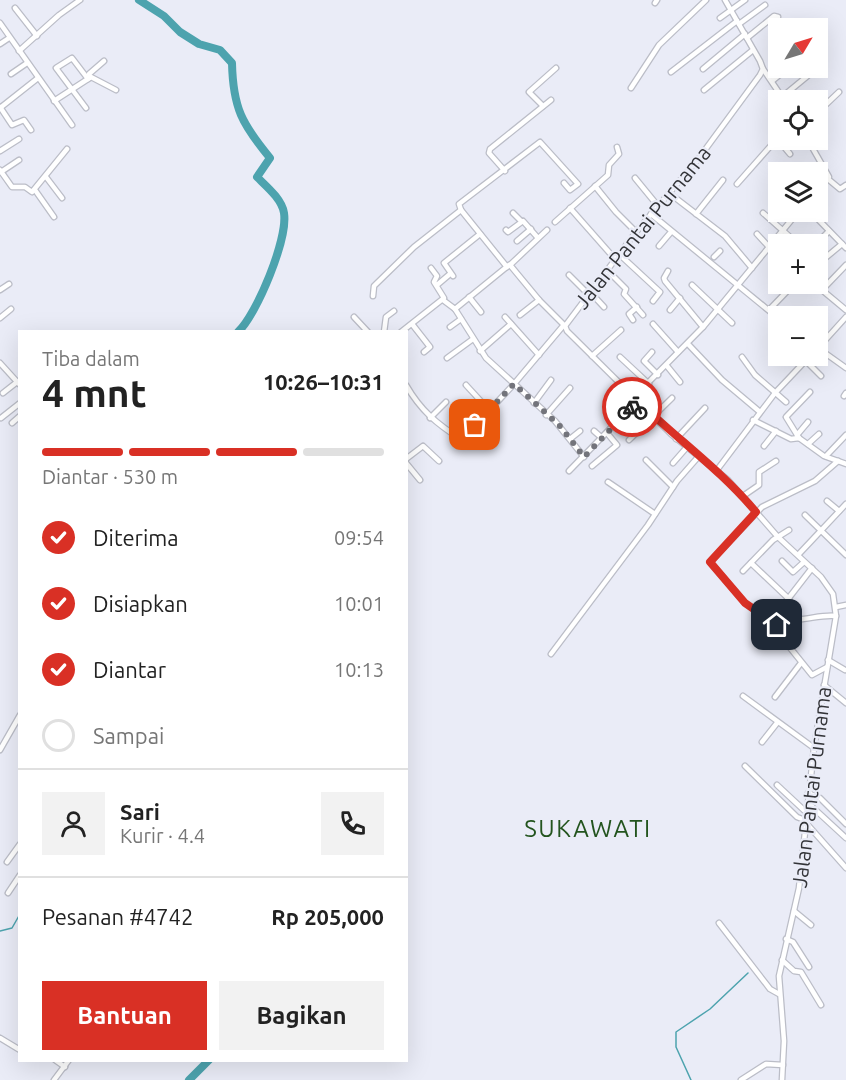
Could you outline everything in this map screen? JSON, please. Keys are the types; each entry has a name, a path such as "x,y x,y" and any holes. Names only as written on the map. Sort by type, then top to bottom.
{"street":[{"path":"19,51 59,15 80,0"},
{"path":"631,88 659,45 706,0"},
{"path":"725,0 762,69 778,90"},
{"path":"720,18 746,0"},
{"path":"672,72 765,5"},
{"path":"15,8 37,36"},
{"path":"703,69 774,16 778,17"},
{"path":"0,25 72,125"},
{"path":"0,44 9,38"},
{"path":"704,90 753,50"},
{"path":"86,108 57,67 72,58 89,78 116,90"},
{"path":"54,101 89,78 89,74 104,61"},
{"path":"11,74 27,63"},
{"path":"543,106 529,92 556,68"},
{"name":"Jalan Pantai Purnama","path":"762,69 699,158 636,232 564,326 676,439 717,470 743,496 778,537 830,588 836,607 814,748 807,823 794,911 782,960 779,994 784,1041 782,1080"},
{"path":"32,130 24,120 12,125 0,107 38,78"},
{"path":"772,81 776,78"},
{"path":"793,90 806,78"},
{"path":"828,102 839,92"},
{"path":"505,171 489,153 490,149 551,100"},
{"path":"0,151 19,139"},
{"path":"457,445 564,326 480,234 461,210 459,204 542,142 578,184 570,190 564,183"},
{"path":"555,222 608,174 609,165 619,154 617,147"},
{"path":"19,160 1,173 15,188 25,187 32,192 67,149"},
{"path":"737,184 768,149"},
{"path":"787,150 790,154"},
{"path":"46,177 62,198"},
{"path":"635,178 658,206"},
{"path":"828,179 840,189 846,185"},
{"path":"696,214 723,180"},
{"path":"595,186 636,232"},
{"path":"35,190 54,217"},
{"path":"669,193 725,236 753,268"},
{"path":"570,208 615,259"},
{"path":"374,296 374,286 414,247 461,210"},
{"path":"513,213 524,221 538,238"},
{"path":"763,213 786,234"},
{"path":"651,214 671,232 739,283 768,309"},
{"path":"506,230 508,232 521,221"},
{"path":"780,234 790,222"},
{"path":"820,222 844,246 828,257"},
{"path":"517,241 531,229"},
{"path":"455,309 508,266 547,230"},
{"path":"826,234 829,231"},
{"path":"659,246 671,232"},
{"path":"436,285 451,275 444,263 480,234"},
{"path":"757,234 768,246"},
{"path":"569,471 607,433 678,352 688,344 768,248"},
{"path":"714,256 720,251"},
{"path":"620,254 660,293 653,301"},
{"path":"828,284 846,266"},
{"path":"431,267 437,276 434,280 443,300 455,309 480,351 547,415 584,457"},
{"path":"607,270 626,290 624,293 643,315"},
{"path":"668,271 664,280 703,327"},
{"path":"570,275 604,307"},
{"path":"0,290 9,284"},
{"path":"692,285 732,323"},
{"path":"773,306 784,294"},
{"path":"827,294 846,310"},
{"path":"469,297 481,312"},
{"path":"670,309 680,298"},
{"path":"404,330 443,300"},
{"path":"520,315 539,300"},
{"path":"633,320 629,314 637,307"},
{"path":"0,318 11,309"},
{"path":"384,330 386,318 394,311"},
{"path":"505,316 539,356"},
{"path":"354,317 366,330"},
{"path":"828,337 846,317"},
{"path":"450,327 461,319"},
{"path":"412,324 430,347 424,352"},
{"path":"480,351 511,324"},
{"path":"653,324 678,352"},
{"path":"469,332 476,327"},
{"path":"592,356 621,330"},
{"path":"447,358 472,339"},
{"path":"688,344 722,380 760,412"},
{"path":"652,352 645,361 658,375"},
{"path":"828,355 846,368"},
{"path":"620,357 649,384"},
{"path":"742,357 755,375 790,405"},
{"path":"0,363 18,384 3,393"},
{"path":"667,366 680,382"},
{"path":"717,470 753,420 800,366"},
{"path":"813,366 821,376"},
{"path":"0,375 6,370"},
{"path":"534,403 551,380"},
{"path":"466,385 489,410"},
{"path":"408,388 420,408 430,418 462,440"},
{"path":"547,415 570,388"},
{"path":"810,392 790,405 786,420 798,436 808,444 826,456 846,464"},
{"path":"629,440 672,398"},
{"path":"430,418 446,402"},
{"path":"1,418 18,405"},
{"path":"676,439 705,408"},
{"path":"12,423 18,418"},
{"path":"753,420 791,439 798,436 808,423"},
{"path":"570,439 580,430"},
{"path":"594,431 602,438"},
{"path":"764,446 776,431"},
{"path":"592,466 617,445 607,433"},
{"path":"808,444 819,434"},
{"path":"826,456 846,435"},
{"path":"408,459 423,446 438,461"},
{"path":"673,463 687,447"},
{"path":"551,654 673,487 699,456"},
{"path":"646,460 673,487"},
{"path":"743,496 759,486 758,472 776,460"},
{"path":"836,616 817,615 794,621 784,618 776,626 745,603 713,569 710,560 768,502 815,481 838,461"},
{"path":"408,464 420,480"},
{"path":"608,482 655,514"},
{"path":"827,501 839,511"},
{"path":"798,555 846,504"},
{"path":"805,515 846,555"},
{"path":"743,571 778,537 789,530"},
{"path":"782,561 792,572 804,562"},
{"path":"751,563 789,599"},
{"path":"781,608 812,568"},
{"path":"836,607 846,605"},
{"path":"783,639 812,675 827,668"},
{"path":"828,660 845,670"},
{"path":"775,697 801,663"},
{"path":"824,685 846,703"},
{"path":"742,696 814,748"},
{"path":"762,742 777,723"},
{"path":"0,750 17,726"},
{"path":"745,765 797,817 807,823 846,868"},
{"path":"777,785 807,813"},
{"path":"808,793 820,798 846,824"},
{"path":"808,803 846,838"},
{"path":"7,862 18,847"},
{"path":"8,893 18,877"},
{"path":"794,911 811,925"},
{"path":"719,923 770,989 779,994"},
{"path":"786,939 793,942 809,967"},
{"path":"782,960 794,971 801,972 821,1005"},
{"path":"0,1038 4,1038 18,1048"},
{"path":"58,1062 65,1067"},
{"path":"54,1080 68,1062"},
{"path":"741,1080 766,1064 783,1065"}],"waterway":[{"path":"139,0 164,16 180,32 199,44 220,50 232,63 234,92 241,115 252,135 270,158 257,177 273,193 283,208 284,225 270,276 254,309 240,330"},
{"path":"0,931 12,928 18,918"},
{"path":"691,1080 676,1047 676,1032 710,1009 748,973"},
{"path":"189,1080 207,1062"}],"way so far":[{"path":"475,425 514,384 559,425 584,457 632,407"}],"district":[{"name":"SUKAWATI","path":"588,828"}],"route":[{"path":"632,407 638,401 676,439 728,480 756,512 710,562 713,569 745,603 772,624 777,625"}]}
